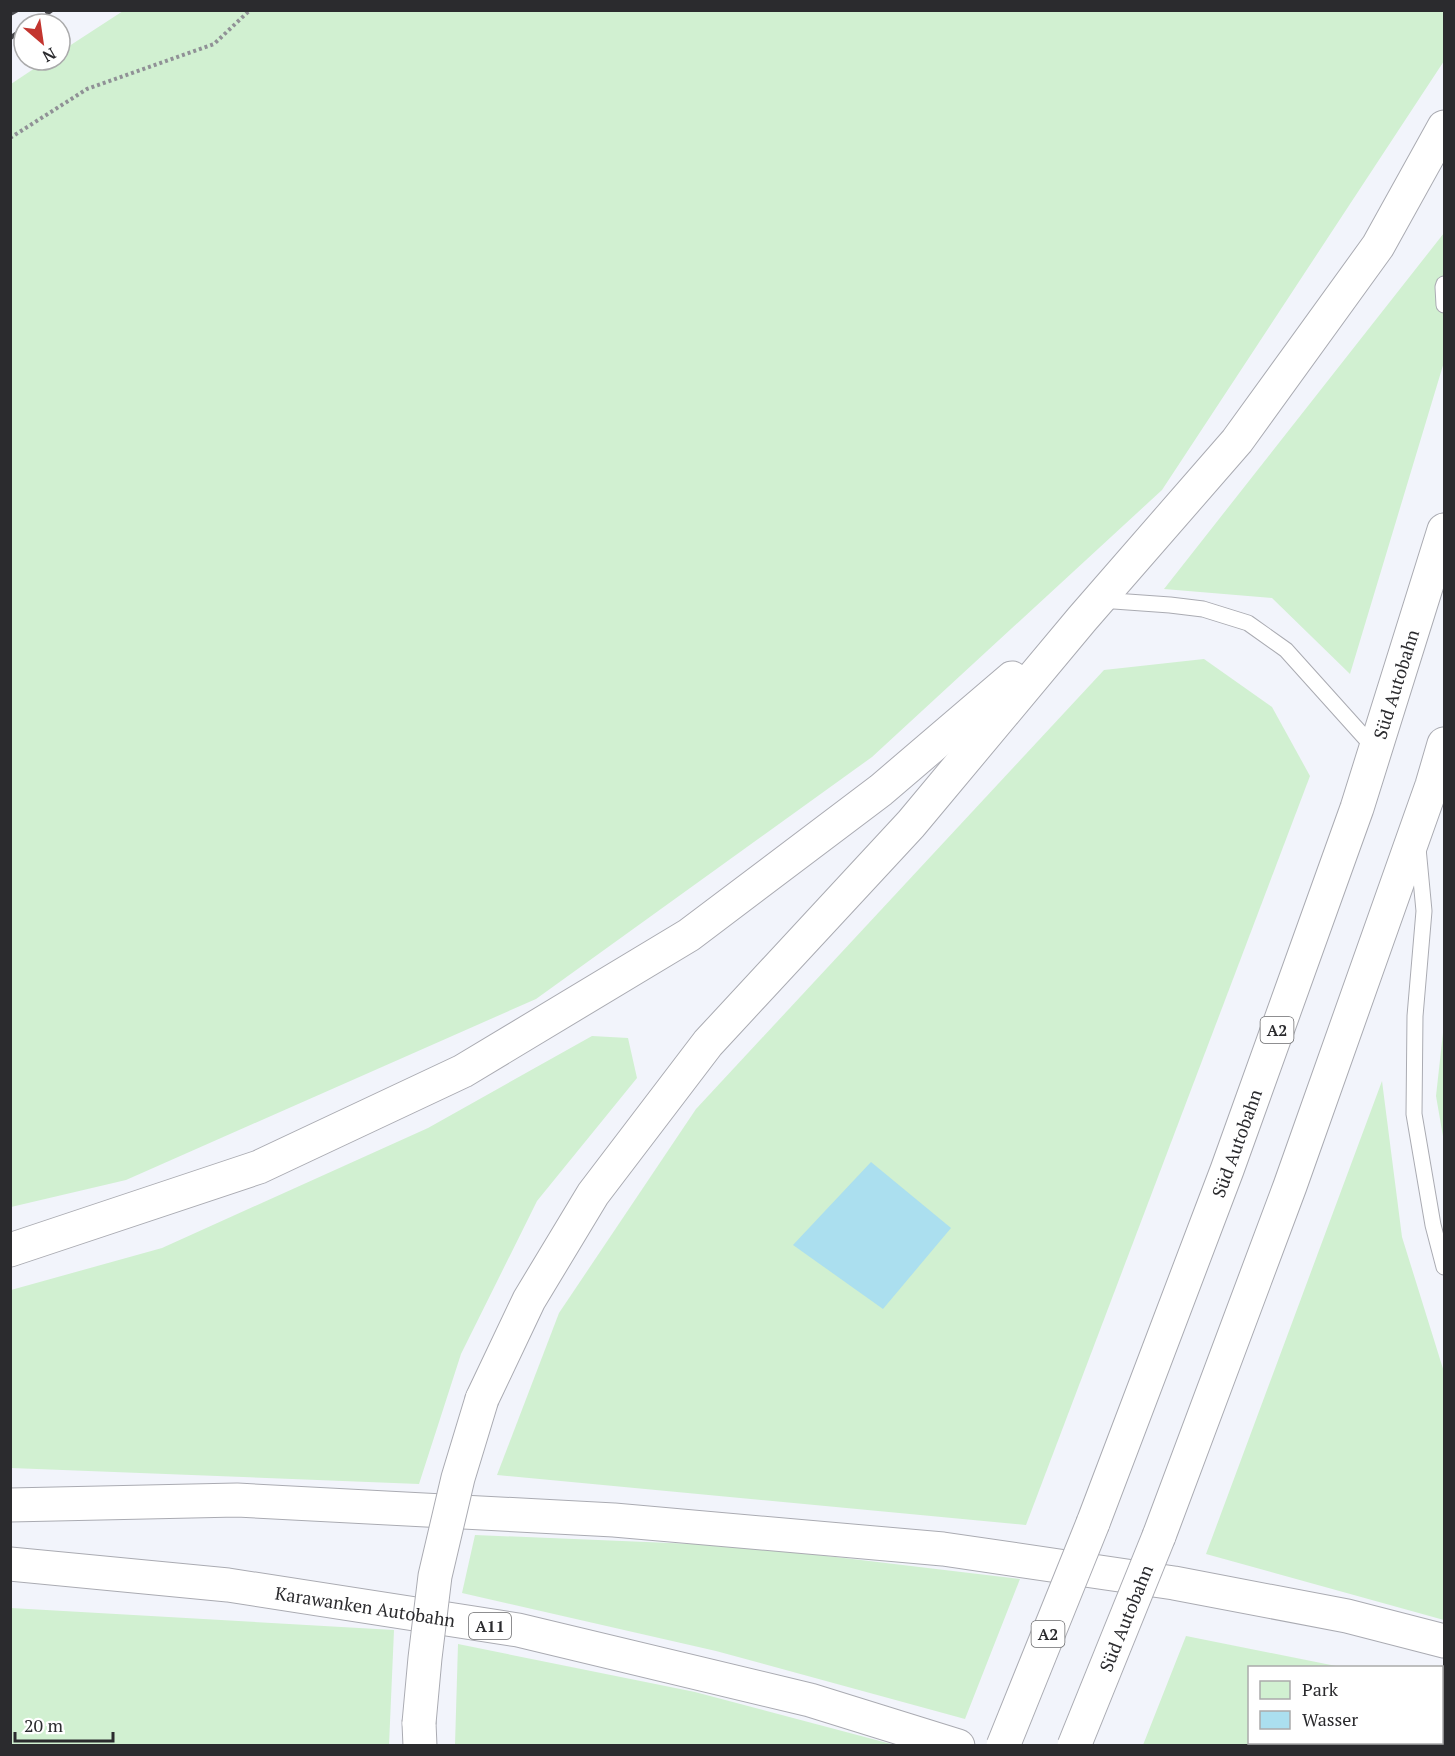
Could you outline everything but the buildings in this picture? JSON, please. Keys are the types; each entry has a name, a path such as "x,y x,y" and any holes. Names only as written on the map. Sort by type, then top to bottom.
{"highway":[{"path":"420,1734 425,1658 435,1576 458,1478 482,1399 529,1300 593,1194 708,1043 911,824 1090,609 1237,441 1378,246 1444,127"},
{"name":"Süd Autobahn","path":"1003,1746 1093,1523 1231,1159 1357,808 1444,530"},
{"path":"10,1250 259,1167 463,1071 689,935 881,790 1090,609"},
{"name":"Süd Autobahn","path":"1074,1746 1193,1449 1290,1186 1416,830 1444,744"},
{"path":"10,1505 237,1500 614,1520 943,1549 1174,1583 1347,1616 1444,1641"},
{"name":"Karawanken Autobahn","path":"10,1564 228,1585 518,1630 810,1701 958,1746"}],"lane":[{"path":"1444,284 1444,304"},
{"path":"1090,609 1170,605 1203,609 1248,623 1286,650 1375,749"},
{"path":"1416,830 1425,910 1415,1016 1414,1114 1433,1225 1444,1267"}],"path":[{"path":"10,138 87,89 214,44 250,10"}],"green space":[{"path":"1444,10 1444,61 1162,490 872,757 536,999 126,1180 11,1207 11,84 29,72 72,72 72,44 123,11"},
{"path":"1444,233 1444,362 1350,674 1272,598 1164,589"},
{"path":"1204,659 1272,707 1310,776 1026,1525 497,1475 559,1313 696,1109 1104,670"},
{"path":"1444,1024 1444,1142 1436,1096"},
{"path":"592,1036 628,1038 637,1078 537,1201 461,1354 419,1484 11,1468 11,1290 162,1248 428,1128"},
{"path":"1382,1081 1402,1237 1444,1372 1444,1620 1206,1554"},
{"path":"475,1535 742,1546 1020,1579 965,1719 716,1651 462,1593"},
{"path":"11,1608 394,1630 389,1745 11,1745"},
{"path":"1186,1636 1336,1666 1248,1666 1248,1744 1364,1744 1364,1745 1143,1745"},
{"path":"458,1644 695,1692 895,1745 455,1745"}],"water":[{"path":"871,1162 951,1228 883,1309 793,1245"},
{"path":"1444,1698 1444,1745 1364,1745 1443,1744"}],"railway":[{"path":"10,14 17,10"}]}
